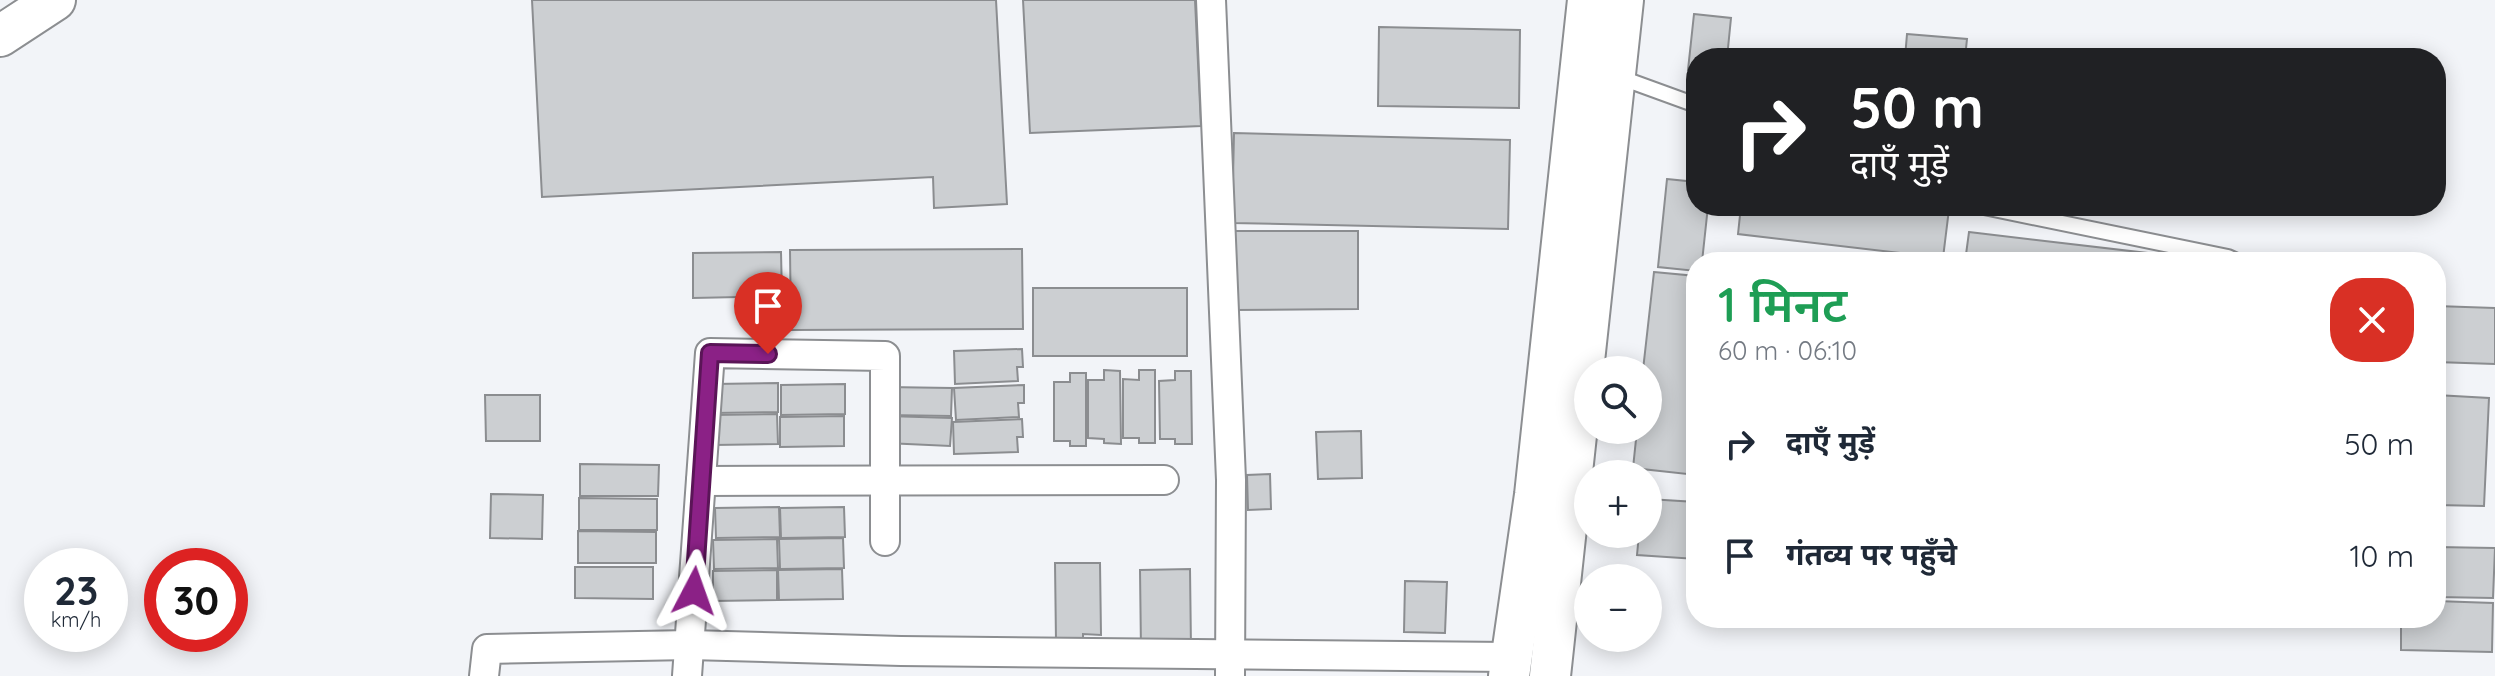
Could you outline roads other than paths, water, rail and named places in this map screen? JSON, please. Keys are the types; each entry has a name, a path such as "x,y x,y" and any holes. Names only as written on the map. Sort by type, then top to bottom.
{"street":[{"path":"0,36 55,0"},
{"path":"1211,0 1231,480 1231,665"},
{"path":"484,676 487,649 690,645 900,663 1510,667 1535,495 1588,0"},
{"path":"1550,676 1623,0"},
{"path":"687,676 710,353 885,356 885,541"},
{"path":"701,481 1164,480"}],"lane":[{"path":"1615,75 1686,101"},
{"path":"2028,216 2204,252"}]}
